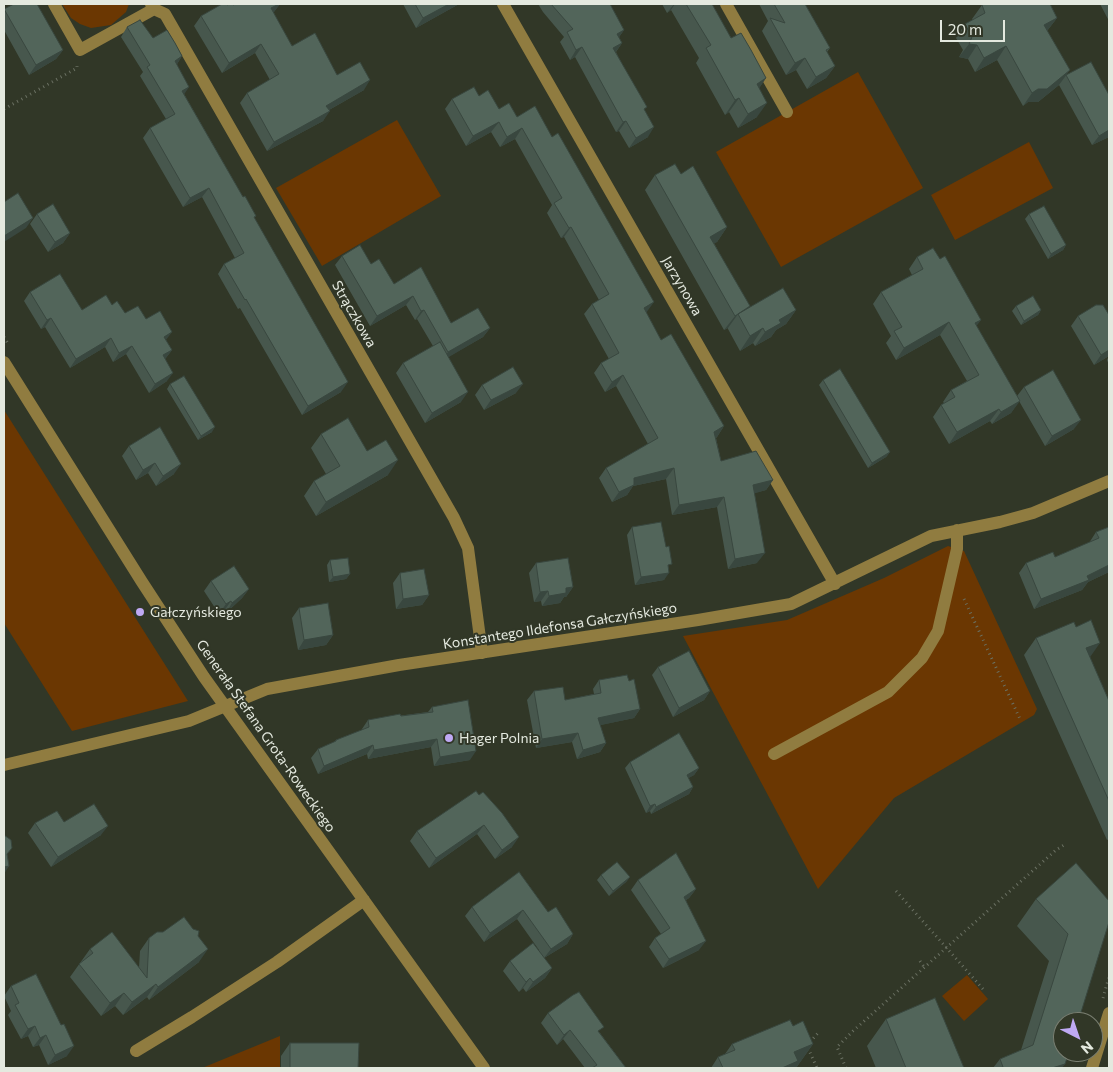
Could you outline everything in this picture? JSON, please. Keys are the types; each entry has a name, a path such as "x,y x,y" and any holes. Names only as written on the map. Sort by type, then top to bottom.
{"street":[{"path":"54,4 80,50"},
{"name":"Jarzynowa","path":"503,4 835,584"},
{"path":"726,4 787,112"},
{"name":"Strączkowa","path":"80,50 152,6 165,14 454,518 468,548 482,653"},
{"name":"Generała Stefana Grota-Roweckiego","path":"4,362 138,575 224,706 484,1068"},
{"name":"Konstantego Ildefonsa Gałczyńskiego","path":"4,766 189,722 267,689 399,666 791,604 931,536 1000,522 1033,513 1109,481"},
{"path":"774,754 888,692 922,658 938,631 957,549 957,530"},
{"path":"136,1051 276,962 364,900"},
{"path":"1092,1068 1109,1013"}],"path":[{"path":"4,109 77,68 80,50"},
{"path":"950,578 956,582 1020,719"},
{"path":"846,1068 837,1047 924,967 1064,845"},
{"path":"896,891 983,989"},
{"path":"920,962 924,967"},
{"path":"817,1068 808,1046 812,1038 819,1032"}],"shaded area":[{"path":"62,4 129,4 126,12 111,25 91,28 71,18"},
{"path":"858,72 923,188 781,267 716,152"},
{"path":"397,120 441,196 322,266 276,188"},
{"path":"1029,142 1053,188 955,240 931,195"},
{"path":"4,410 188,701 72,731 4,623"},
{"path":"948,546 964,551 1037,709 1034,715 894,798 818,889 683,636 787,620 884,578"},
{"path":"967,975 988,999 964,1021 942,996"},
{"path":"280,1036 280,1068 202,1068"}],"building":[{"path":"14,4 37,4 63,50 36,65 4,9"},
{"path":"222,4 279,4 271,8 292,46 315,33 337,75 360,62 370,80 326,106 330,111 274,142 247,93 279,74 261,44 229,63 201,16"},
{"path":"415,4 449,4 423,18"},
{"path":"551,4 610,4 624,30 617,34 622,43 613,48 647,107 644,109 654,127 636,138 626,121 623,122 582,47 576,50 567,32 573,29"},
{"path":"686,4 712,4 731,38 741,33 766,78 757,84 767,103 748,114 739,98 735,100 706,48 711,45"},
{"path":"774,4 805,4 830,48 826,50 835,66 816,77 805,58 795,63 770,18 785,23"},
{"path":"1050,4 1057,18 1044,25 1070,70 1047,89 1038,89 1032,93 1006,46 984,58 977,45 969,44 972,37 965,24 985,13 982,5"},
{"path":"140,20 153,38 167,30 175,43 182,56 175,61 189,87 182,91 243,197 245,196 256,216 254,217 348,382 308,406 224,264 244,253 209,188 190,198 150,128 175,114 147,67 150,65 127,27"},
{"path":"1091,62 1109,95 1109,130 1099,136 1066,75"},
{"path":"474,87 479,96 488,90 499,109 509,103 517,117 535,106 552,137 558,133 654,302 644,308 661,340 671,334 724,426 714,432 721,461 756,451 773,480 753,485 765,553 735,559 724,497 679,505 674,468 634,478 634,485 619,492 606,468 658,438 623,375 612,382 601,363 619,353 592,304 609,294 571,227 569,228 554,203 562,198 522,128 507,137 499,122 473,136 452,99"},
{"path":"675,164 681,174 693,166 727,227 710,237 750,306 735,316 655,175"},
{"path":"18,193 33,218 4,236 4,202"},
{"path":"53,204 70,233 55,242 37,214"},
{"path":"1044,206 1066,245 1051,254 1029,214"},
{"path":"360,245 371,264 379,259 394,284 421,267 451,323 478,308 490,328 448,352 424,310 421,311 413,296 377,316 342,256"},
{"path":"933,248 940,259 945,256 981,320 975,323 1020,401 1001,412 999,409 957,432 941,405 955,397 951,390 979,375 949,322 904,348 894,331 902,327 881,292 923,269 917,257"},
{"path":"60,274 82,310 106,295 112,305 117,301 125,313 138,306 146,319 160,311 172,332 164,337 172,350 163,355 173,373 155,384 132,346 119,353 111,338 76,359 51,318 47,320 30,292"},
{"path":"783,288 796,310 779,320 781,323 765,332 763,328 750,336 738,314"},
{"path":"1033,296 1041,310 1024,321 1016,306"},
{"path":"1096,305 1103,305 1109,315 1109,350 1101,355 1078,316"},
{"path":"440,342 468,392 432,413 403,363"},
{"path":"513,367 523,384 491,400 482,385"},
{"path":"840,369 890,452 872,463 823,380"},
{"path":"1053,370 1081,420 1052,436 1024,387"},
{"path":"184,376 215,427 201,436 170,384"},
{"path":"348,418 367,451 386,440 398,460 326,502 314,481 340,466 321,434"},
{"path":"160,427 181,464 163,476 155,463 143,470 129,446"},
{"path":"661,522 666,547 669,546 672,564 668,565 669,573 641,577 632,527"},
{"path":"1109,527 1109,565 1087,576 1089,580 1041,599 1026,563 1053,552 1055,557 1099,538 1096,532"},
{"path":"348,558 350,574 333,577 330,560"},
{"path":"568,558 573,587 566,588 566,593 549,596 548,591 540,592 536,563"},
{"path":"234,566 249,589 232,603 231,601 226,604 211,581"},
{"path":"424,569 429,595 403,599 400,573"},
{"path":"328,603 333,635 304,640 299,608"},
{"path":"1091,620 1100,643 1086,648 1109,701 1109,801 1036,638 1074,622 1076,627"},
{"path":"689,651 710,691 679,708 658,667"},
{"path":"627,675 629,681 634,679 640,709 598,718 606,743 583,750 578,733 542,739 534,691 563,687 565,700 601,693 599,680"},
{"path":"468,700 476,751 440,757 437,739 374,750 373,745 324,766 318,749 369,727 368,720 400,714 401,716 433,712 432,707"},
{"path":"679,733 699,768 687,775 693,787 656,807 655,804 650,806 630,762"},
{"path":"476,791 479,795 483,792 502,813 519,837 502,850 484,825 436,858 417,831"},
{"path":"94,804 108,826 58,857 35,823 57,811 64,822"},
{"path":"4,835 11,840 12,848 7,854 9,866 4,867"},
{"path":"676,853 696,889 684,897 706,941 669,959 655,938 670,928 638,880"},
{"path":"617,862 630,877 613,891 601,875"},
{"path":"1076,863 1109,901 1109,922 1081,1012 1053,1012 1053,1062 1066,1062 1065,1064 1052,1068 999,1068 1003,1067 1000,1059 1033,1045 1068,934 1036,899"},
{"path":"519,872 548,912 556,907 573,934 551,949 523,910 490,933 472,907"},
{"path":"184,917 193,929 199,931 198,936 208,949 158,987 156,984 132,1002 124,993 110,1003 79,964 93,953 90,949 112,932 147,978 149,938 157,932 163,932"},
{"path":"533,943 552,968 533,982 530,978 526,982 510,961"},
{"path":"36,974 61,1025 64,1024 74,1046 55,1055 46,1035 40,1038 35,1026 28,1029 15,1005 19,1003 11,986"},
{"path":"579,992 604,1027 598,1031 626,1068 592,1068 597,1065 570,1030 564,1035 548,1013"},
{"path":"935,998 964,1068 906,1068 886,1019"},
{"path":"790,1020 793,1026 803,1021 813,1044 794,1052 798,1061 782,1068 723,1068 718,1057 735,1050 732,1044"},
{"path":"290,1043 359,1043 358,1068 290,1068"}],"place":[{"name":"Gałczyńskiego","path":"140,612"},
{"name":"Hager Polnia","path":"449,738"}]}
